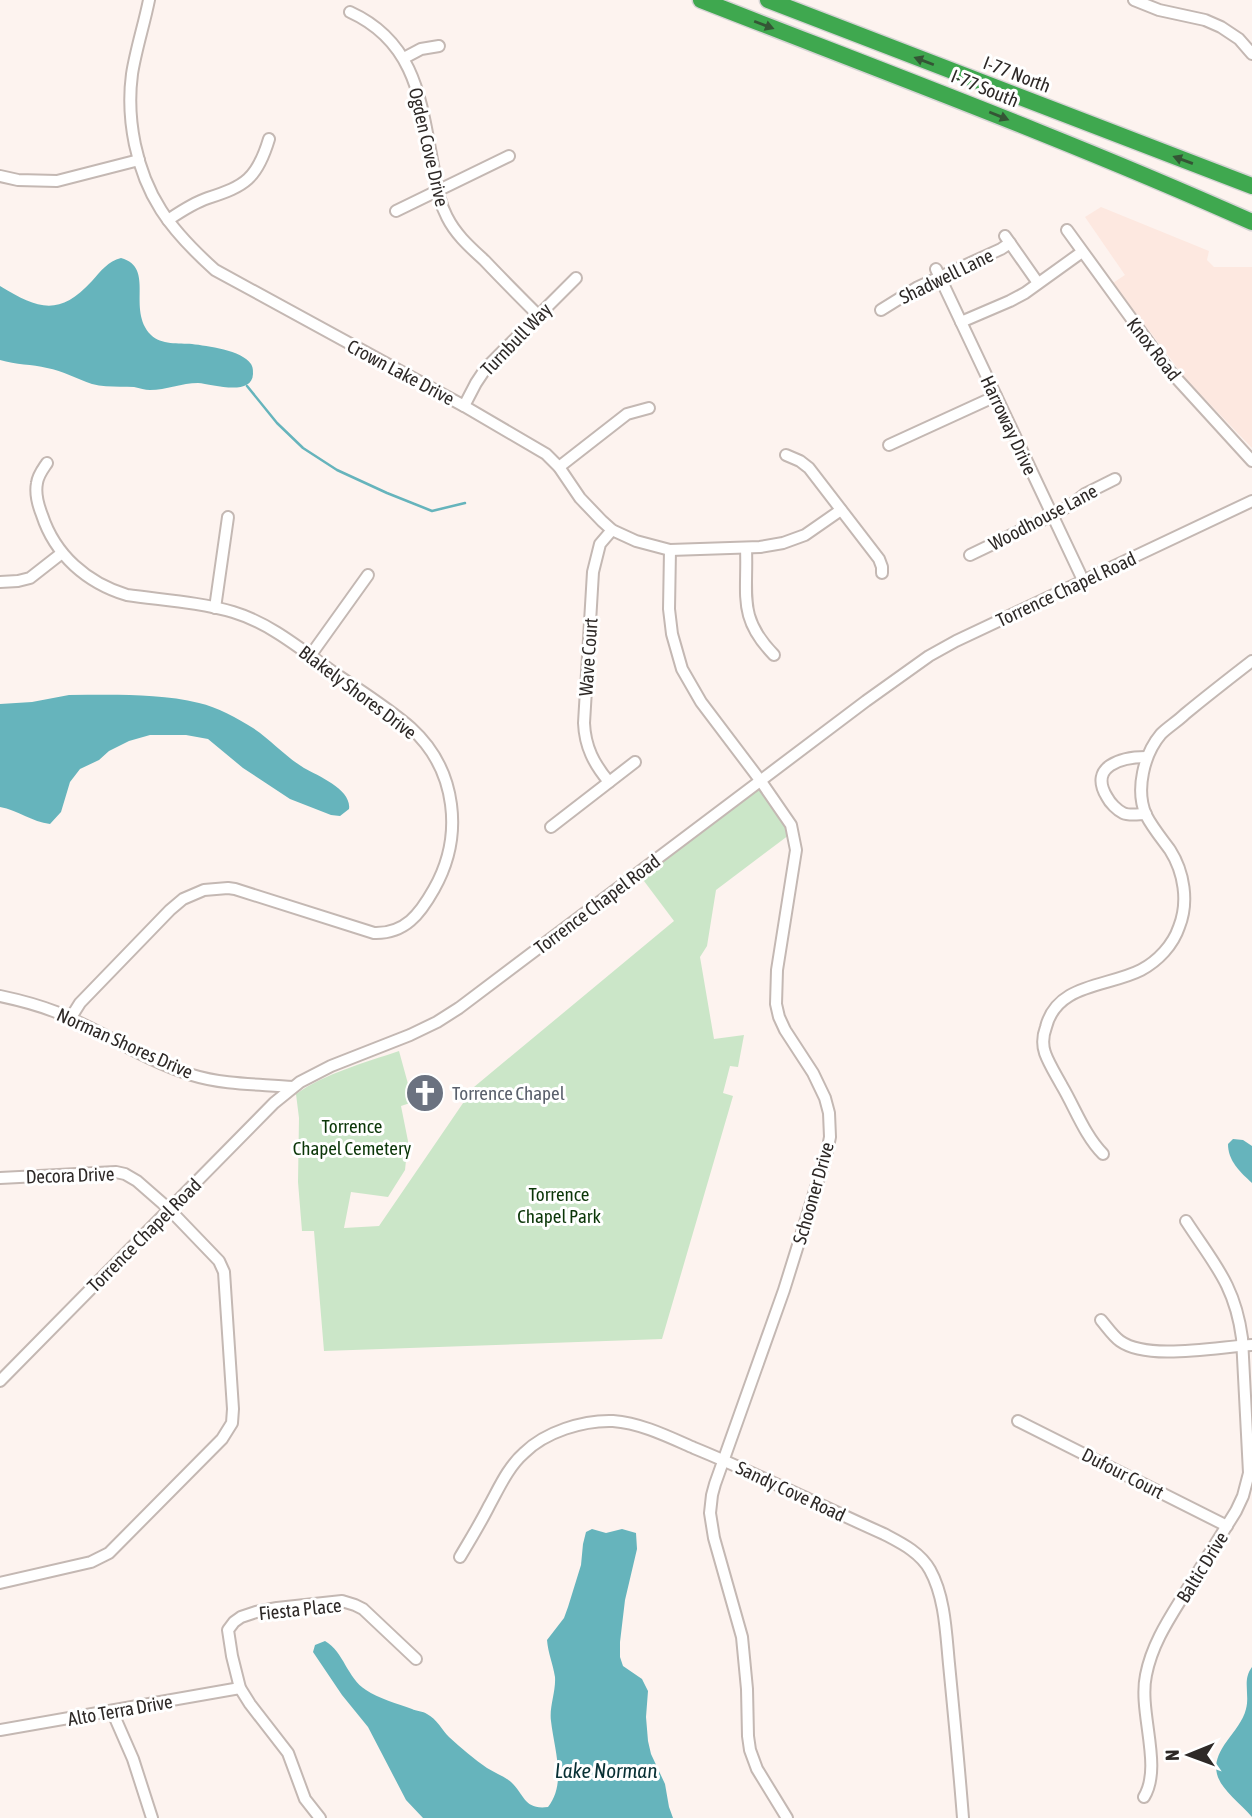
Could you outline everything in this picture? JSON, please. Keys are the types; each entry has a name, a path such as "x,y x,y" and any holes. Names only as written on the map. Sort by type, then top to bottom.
{"highway":[{"name":"I-77 South","path":"701,0 985,110 1165,183 1252,222"},
{"name":"I-77 North","path":"768,0 1252,186"},
{"path":"1165,183 1252,212"}],"street":[{"name":"Crown Lake Drive","path":"149,0 132,74 132,126 139,160 152,195 168,220 195,252 215,270 464,406 546,454 559,467 588,508 612,530 636,541 670,550 760,547 794,540 813,531 841,510"},
{"path":"1134,0 1159,10 1205,20 1221,27 1239,39 1252,54"},
{"name":"Ogden Cove Drive","path":"350,12 382,32 404,58 422,112 437,191 454,230 538,315"},
{"path":"404,58 421,48 439,46"},
{"path":"168,220 193,205 244,183 260,164 269,139"},
{"path":"396,211 509,156"},
{"path":"0,176 18,180 57,181 139,160"},
{"name":"Knox Road","path":"1067,230 1167,369 1252,461"},
{"name":"Shadwell Lane","path":"881,310 937,272 1001,249 1008,240 1038,283"},
{"path":"961,322 1010,301 1082,252"},
{"name":"Harroway Drive","path":"937,272 1083,580"},
{"name":"Turnbull Way","path":"464,406 486,368 576,278"},
{"path":"888,445 996,396"},
{"path":"559,467 627,414 649,408"},
{"path":"786,455 809,468 879,559 882,573"},
{"name":"Blakely Shores Drive","path":"47,463 37,482 37,496 47,530 62,553 83,573 127,595 233,612 274,631 411,729 423,741 443,772 451,801 453,828 439,880 425,905 406,926 394,931 374,933 235,889 215,888 196,892 170,910 80,1003 71,1019"},
{"name":"Woodhouse Lane","path":"970,555 1053,515 1115,478"},
{"name":"Torrence Chapel Road","path":"0,1381 274,1103 293,1087 331,1066 410,1035 459,1008 929,656 1252,501"},
{"path":"215,608 228,517"},
{"name":"Wave Court","path":"609,782 588,750 584,723 593,572 600,544 612,530"},
{"path":"746,548 749,617 759,638 774,655"},
{"name":"Schooner Drive","path":"670,550 669,609 681,669 701,702 790,825 796,850 777,971 776,1004 785,1030 822,1090 828,1106 831,1129 827,1152 784,1290 712,1495 711,1519 742,1637 750,1750 757,1769 787,1818"},
{"path":"0,582 30,578 62,553"},
{"path":"310,656 368,575"},
{"path":"1103,1154 1090,1138 1045,1052 1043,1040 1048,1019 1055,1006 1065,997 1127,976 1153,963 1168,948 1180,926 1184,902 1181,874 1171,852 1146,814 1142,798 1146,757 1161,734 1252,660"},
{"path":"1146,757 1119,761 1105,768 1101,777 1103,790 1113,806 1124,814 1146,814"},
{"path":"551,827 635,762"},
{"name":"Norman Shores Drive","path":"0,996 35,1004 159,1063 195,1076 217,1081 293,1087"},
{"name":"Decora Drive","path":"0,1178 116,1172 138,1181 169,1209 219,1261 224,1272 233,1409 232,1423 222,1439 104,1557 0,1583"},
{"name":"Baltic Drive","path":"1144,1797 1150,1784 1152,1764 1143,1695 1150,1659 1165,1625 1227,1527 1243,1496 1249,1473 1247,1346 1227,1284 1186,1221"},
{"path":"1101,1320 1118,1340 1147,1352 1247,1346"},
{"name":"Dufour Court","path":"1018,1421 1227,1527"},
{"name":"Sandy Cove Road","path":"460,1558 511,1466 525,1451 550,1436 590,1423 621,1422 654,1432 723,1460 884,1534 917,1555 928,1567 937,1586 945,1627 963,1818"},
{"name":"Fiesta Place","path":"240,1688 228,1637 230,1626 241,1617 277,1608 320,1602 351,1603 373,1618 416,1659"},
{"path":"240,1688 288,1753 305,1799 320,1818"},
{"name":"Alto Terra Drive","path":"0,1730 240,1688"},
{"path":"112,1711 133,1759 152,1818"}],"shaded area":[{"path":"1101,207 1209,251 1207,260 1214,267 1252,267 1252,448 1186,379 1113,283 1125,275 1085,217"}],"green space":[{"name":"Torrence Chapel Park","path":"760,780 793,832 716,890 707,946 700,957 714,1039 744,1035 738,1067 730,1066 723,1093 733,1096 662,1339 324,1351 314,1231 302,1231 296,1094 333,1074 399,1051 413,1102 401,1106 408,1141 405,1170 388,1197 351,1192 344,1228 379,1226 474,1087 674,921 638,873"}],"water":[{"path":"121,258 131,263 137,271 141,313 144,325 151,335 165,342 192,344 240,355 251,364 251,381 246,385 230,388 198,383 148,390 97,385 53,369 0,360 0,286 37,304 58,304 80,292 112,261"},
{"path":"69,695 167,698 199,703 220,710 253,728 297,764 333,784 349,802 349,809 340,816 331,815 290,799 243,768 208,739 186,735 150,735 129,741 80,769 70,782 61,812 50,824 0,807 0,704 32,702"},
{"path":"1233,1139 1243,1140 1252,1146 1252,1183 1232,1161 1228,1144"},
{"name":"Lake Norman","path":"592,1529 606,1533 622,1529 636,1533 637,1549 625,1600 620,1657 623,1666 642,1679 648,1691 648,1741 665,1784 673,1818 423,1818 406,1800 368,1727 313,1652 315,1645 325,1641 337,1652 354,1679 366,1690 431,1716 449,1737 468,1753 511,1782 529,1804 548,1807 554,1798 558,1777 551,1716 555,1677 547,1640 564,1618 581,1565 586,1532"},
{"path":"1252,1667 1252,1817 1221,1783 1216,1764 1219,1754 1245,1713 1247,1677"}],"waterway":[{"path":"247,386 277,423 303,448 337,470 432,511 465,503"}],"place":[{"name":"Torrence Chapel","path":"425,1093"}],"park label":[{"name":"Torrence Chapel Cemetery","path":"352,1137"}]}
